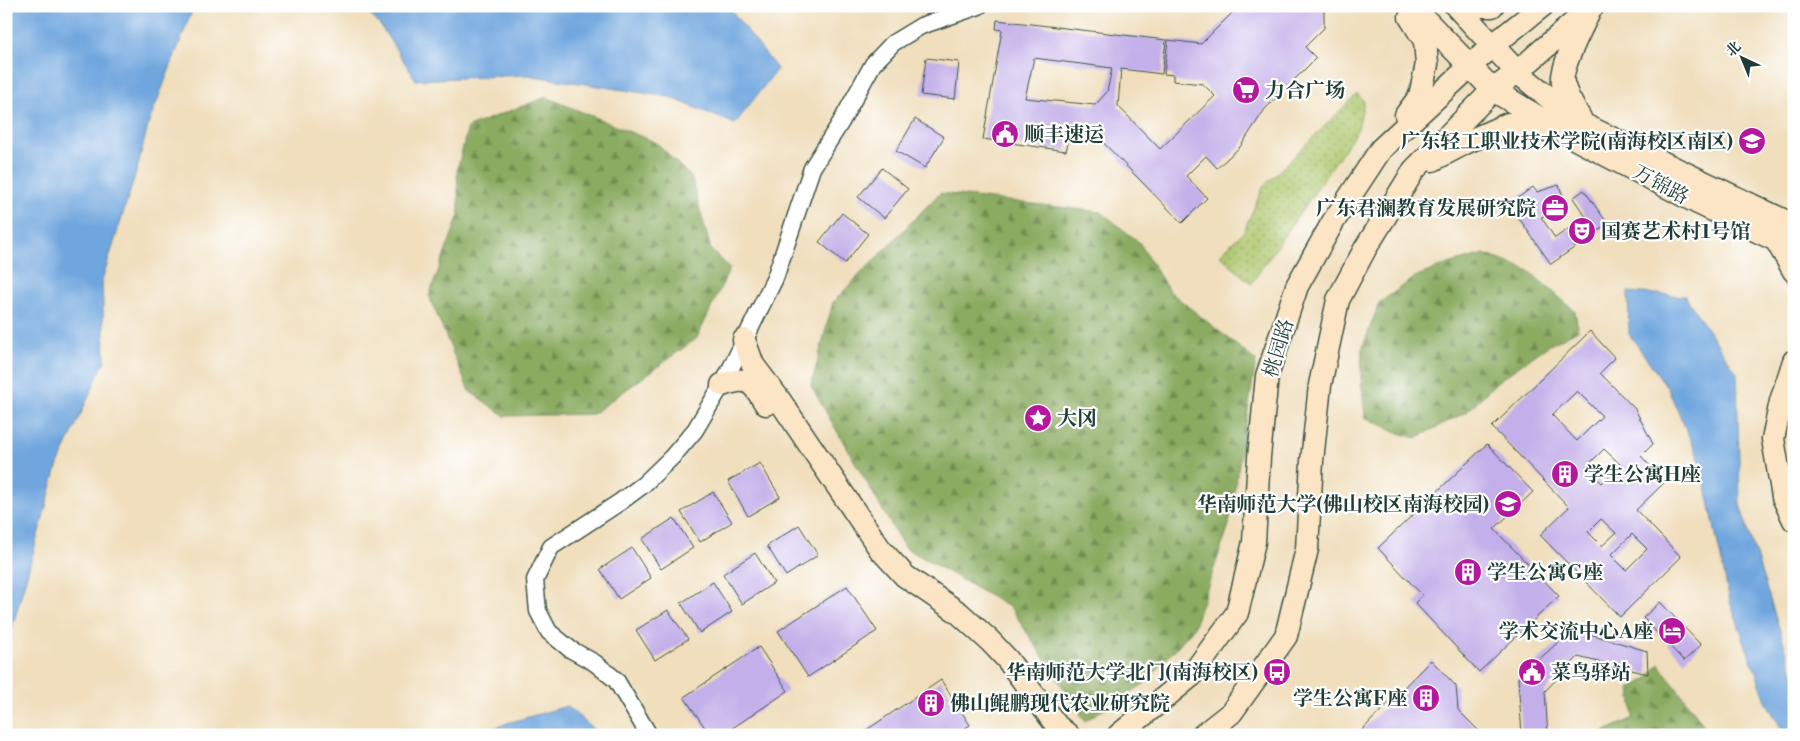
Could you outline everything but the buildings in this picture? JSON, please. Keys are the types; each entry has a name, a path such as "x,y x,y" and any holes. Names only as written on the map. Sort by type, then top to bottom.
{"main road":[{"path":"1381,149 1420,96 1427,64 1425,41 1402,6"},
{"name":"万锦路","path":"1412,6 1493,90 1575,129 1790,224 1794,229"},
{"name":"万锦路","path":"1456,6 1517,72 1575,129 1698,203 1776,240 1794,271"},
{"path":"1480,6 1492,6"},
{"name":"桃园路","path":"1118,735 1192,675 1237,613 1254,542 1259,457 1267,376 1297,286 1333,222 1381,149 1492,46 1542,6"},
{"path":"1203,735 1231,713 1286,636 1307,549 1312,461 1320,384 1338,300 1365,249 1414,170 1493,90 1517,72 1592,7"},
{"path":"1414,170 1467,142 1508,124 1540,128 1575,129 1563,81 1570,55 1592,7"},
{"path":"744,340 753,365 880,549 905,576 960,613 990,641 1007,659 1057,726 1068,735"},
{"path":"1794,362 1781,401 1773,439 1783,497 1794,520"},
{"path":"722,385 739,380 753,384 864,551 882,574 902,593 960,632 986,656 1046,735"}],"street":[{"path":"649,735 616,680 595,663 570,649 549,632 538,611 535,580 550,547 643,485 672,457 695,430 722,385 775,278 812,168 841,122 873,64 893,44 921,26 979,6"}],"green space":[{"path":"1357,94 1364,101 1358,129 1251,284 1220,255 1244,231 1263,187"},
{"path":"546,97 657,143 691,177 711,250 730,268 697,338 593,414 505,416 469,391 429,296 459,215 457,170 468,127"},
{"path":"940,193 1101,212 1139,242 1169,291 1256,361 1229,525 1193,629 1144,684 1085,721 1011,608 904,547 811,386 833,302"},
{"path":"1484,254 1528,270 1575,311 1578,330 1548,346 1498,381 1468,411 1416,438 1399,433 1365,417 1361,377 1362,349 1379,303 1417,276 1448,264"},
{"path":"1659,664 1711,735 1596,735 1634,718 1630,688 1647,679"}],"water":[{"path":"9,6 194,6 149,122 137,169 102,281 105,360 57,467 6,650 6,13"},
{"path":"362,6 728,6 777,69 735,124 669,97 527,75 416,80 380,25"},
{"path":"1628,292 1685,296 1737,373 1740,505 1794,675 1794,735 1785,735 1767,703 1730,602 1701,463 1667,387 1629,334"},
{"path":"567,706 600,735 480,735 507,723"}],"place":[{"name":"力合广场","path":"1246,90"},
{"name":"顺丰速运","path":"1005,134"},
{"name":"广东轻工职业技术学院(南海校区南区)","path":"1752,141"},
{"name":"广东君澜教育发展研究院","path":"1555,208"},
{"name":"国赛艺术村1号馆","path":"1582,231"},
{"name":"大冈","path":"1038,418"},
{"name":"学生公寓H座","path":"1565,474"},
{"name":"华南师范大学(佛山校区南海校园)","path":"1508,504"},
{"name":"学生公寓G座","path":"1468,572"},
{"name":"学术交流中心A座","path":"1672,631"},
{"name":"华南师范大学北门(南海校区)","path":"1277,672"},
{"name":"菜鸟驿站","path":"1532,672"},
{"name":"学生公寓F座","path":"1426,698"},
{"name":"佛山鲲鹏现代农业研究院","path":"931,703"}]}
